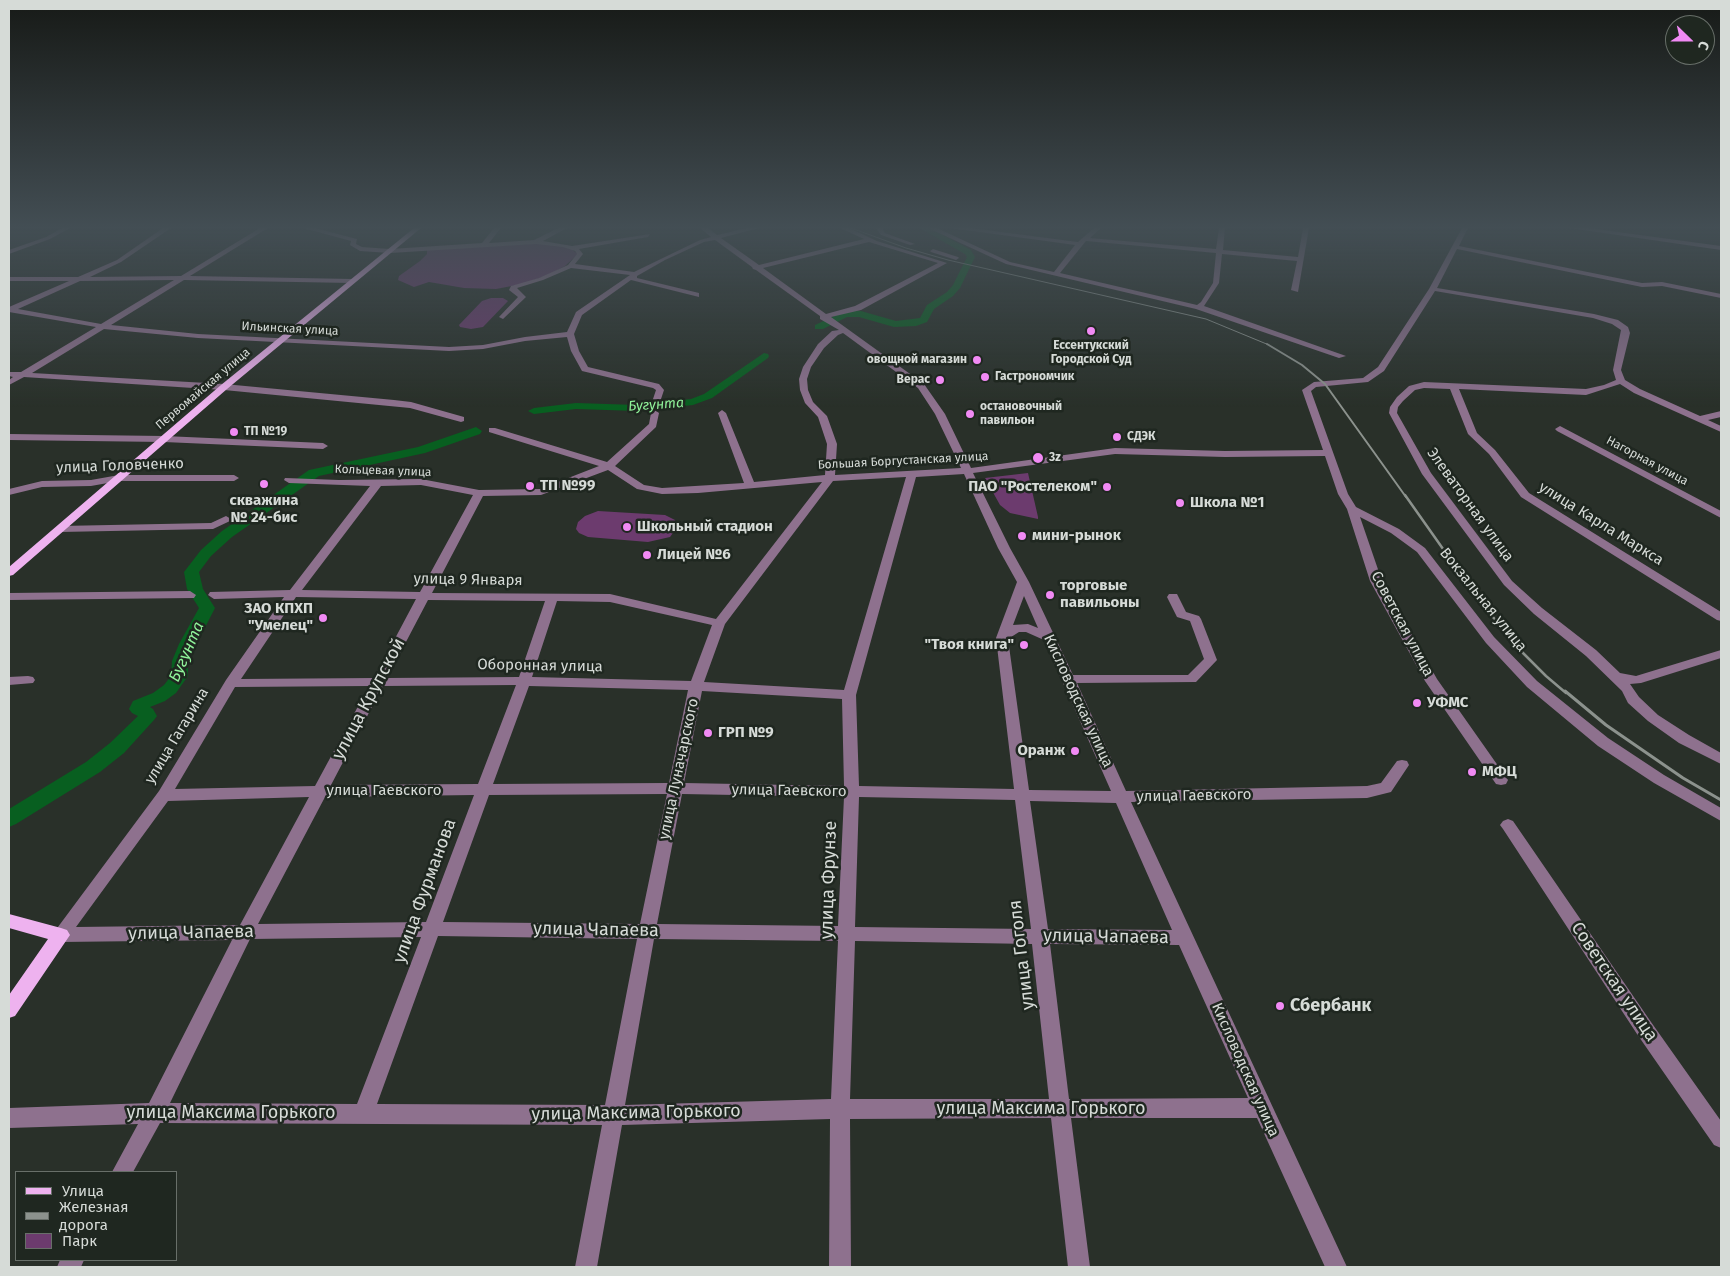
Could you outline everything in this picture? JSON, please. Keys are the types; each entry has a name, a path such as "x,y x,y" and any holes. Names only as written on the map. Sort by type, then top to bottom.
{"main road":[{"name":"Первомайская улица","path":"9,573 224,387 345,288"},
{"name":"улица Чапаева","path":"9,921 61,936"},
{"name":"улица Гагарина","path":"9,1010 61,936"}],"street":[{"path":"9,309 57,288"},
{"path":"9,384 165,288"},
{"path":"503,316 522,297 513,290 514,288"},
{"path":"615,288 579,314 570,334 575,351 585,369 656,386 660,390 657,399"},
{"path":"667,288 696,295"},
{"name":"Кисловодская улица","path":"782,288 921,386 940,414 1004,548 1023,582 1094,734 1120,797 1336,1267"},
{"path":"823,317 858,308 897,288"},
{"path":"1114,288 1198,307 1342,356"},
{"path":"1198,307 1204,303 1213,288"},
{"path":"1679,288 1721,296"},
{"path":"1352,509 1343,494 1327,453 1306,390 1314,385 1357,382 1376,373 1390,356 1433,289 1594,316 1616,322 1625,329 1626,333 1617,370 1621,381 1650,397 1721,429"},
{"name":"Ильинская улица","path":"9,309 101,326 198,336 282,338 449,349 483,348 525,339 570,334"},
{"path":"830,478 832,444 822,416 809,403 804,390 803,380 807,367 820,346 834,333 843,331"},
{"path":"9,374 224,387 403,404 461,419"},
{"name":"Элеваторная улица","path":"1621,381 1607,387 1586,392 1424,385 1412,388 1400,398 1394,407 1393,413 1427,474 1508,583 1538,612 1591,653 1615,677 1632,685"},
{"name":"улица Карла Маркса","path":"1454,387 1473,434 1492,452 1525,495 1721,617"},
{"name":"Кольцевая улица","path":"289,480 338,483 421,482 479,493 541,492 609,466 653,425 656,413"},
{"path":"722,413 750,485"},
{"path":"1699,419 1721,414"},
{"name":"Нагорная улица","path":"1560,429 1721,515"},
{"name":"Большая Боргустанская улица","path":"492,430 609,466 641,487 662,491 698,490 830,478 969,472 1114,451 1225,454 1327,453"},
{"name":"Кольцевая улица","path":"9,436 164,439 323,446"},
{"name":"улица Фрунзе","path":"840,1267 840,1109 852,792 849,695 912,473"},
{"name":"улица Головченко","path":"9,492 42,484 91,483 119,478 234,478"},
{"name":"улица Луначарского","path":"586,1267 647,930 696,686 719,623 830,478"},
{"name":"улица Гагарина","path":"61,936 164,795 231,684 293,593 378,482"},
{"name":"улица Крупской","path":"123,1171 155,1113 245,932 479,493"},
{"name":"Советская улица","path":"1352,509 1376,581 1384,596 1432,681 1500,780"},
{"name":"Вокзальная улица","path":"1352,509 1395,531 1421,550 1490,640 1532,684 1578,722 1632,761 1721,815"},
{"path":"60,529 213,526 226,519"},
{"name":"улица Гоголя","path":"1023,582 1002,638 1040,936 1079,1267"},
{"name":"улица 9 Января","path":"214,594 293,593 610,598 719,623"},
{"path":"9,598 190,595"},
{"name":"улица Фурманова","path":"364,1112 524,681 552,597"},
{"path":"1067,679 1191,678 1211,660 1195,619 1181,614 1173,597"},
{"path":"1002,638 1016,628 1028,628 1048,636"},
{"path":"1721,654 1632,685 1633,700 1653,718 1684,739 1721,759"},
{"path":"9,681 28,680"},
{"name":"Оборонная улица","path":"231,684 524,681 696,686 849,695"},
{"name":"улица Гаевского","path":"164,795 320,791 675,788 1120,797 1367,792 1386,788 1402,765"},
{"name":"Советская улица","path":"1508,824 1644,1028 1721,1138"},
{"name":"улица Чапаева","path":"61,936 433,929 647,930 846,935 1185,938"},
{"name":"улица Максима Горького","path":"9,1118 155,1113 364,1112 614,1115 840,1109 1263,1108"}],"green space":[{"path":"461,288 504,288 496,289"},
{"path":"491,298 503,298 508,301 483,327 471,329 460,327 459,325 482,301"},
{"path":"1028,473 1038,519 1010,513 1000,505 985,478"},
{"name":"Школьный стадион","path":"598,511 665,515 675,520 678,526 670,537 648,542 588,537 579,533 576,529 578,522 585,516"}],"waterway":[{"name":"Бугунта","path":"819,327 845,314 861,314 866,317 886,320 894,324 916,323 924,320 930,307 950,294 956,288"},
{"name":"Бугунта","path":"534,411 576,406 637,408 693,402 708,396 764,356"},
{"name":"Бугунта","path":"9,819 93,767 117,748 148,716 147,713 138,709 139,705 159,697 170,689 179,676 180,661 187,644 207,608 195,589 191,572 206,553 227,534 314,473 421,450 476,431"}],"railway":[{"path":"1068,288 1206,319 1268,345"},
{"path":"1268,345 1302,365 1325,384 1406,497"},
{"path":"1405,495 1479,600 1520,650 1566,693"},
{"path":"1565,691 1606,725 1683,778 1721,800"}],"place":[{"name":"Ессентукский Городской Суд","path":"1091,331"},
{"name":"овощной магазин","path":"977,360"},
{"name":"Гастрономчик","path":"985,377"},
{"name":"Верас","path":"940,380"},
{"name":"остановочный павильон","path":"970,414"},
{"name":"ТП №19","path":"234,432"},
{"name":"СДЭК","path":"1117,437"},
{"name":"3z","path":"1038,458"},
{"name":"скважина № 24-бис","path":"264,484"},
{"name":"ТП №99","path":"530,486"},
{"name":"ПАО \"Ростелеком\"","path":"1107,487"},
{"name":"Школа №1","path":"1180,503"},
{"name":"Школьный стадион","path":"627,527"},
{"name":"мини-рынок","path":"1022,536"},
{"name":"Лицей №6","path":"647,555"},
{"name":"торговые павильоны","path":"1050,595"},
{"name":"ЗАО КПХП \"Умелец\"","path":"323,618"},
{"name":"\"Твоя книга\"","path":"1024,645"},
{"name":"УФМС","path":"1417,703"},
{"name":"ГРП №9","path":"708,733"},
{"name":"Оранж","path":"1075,751"},
{"name":"МФЦ","path":"1472,772"},
{"name":"Сбербанк","path":"1280,1006"}]}
